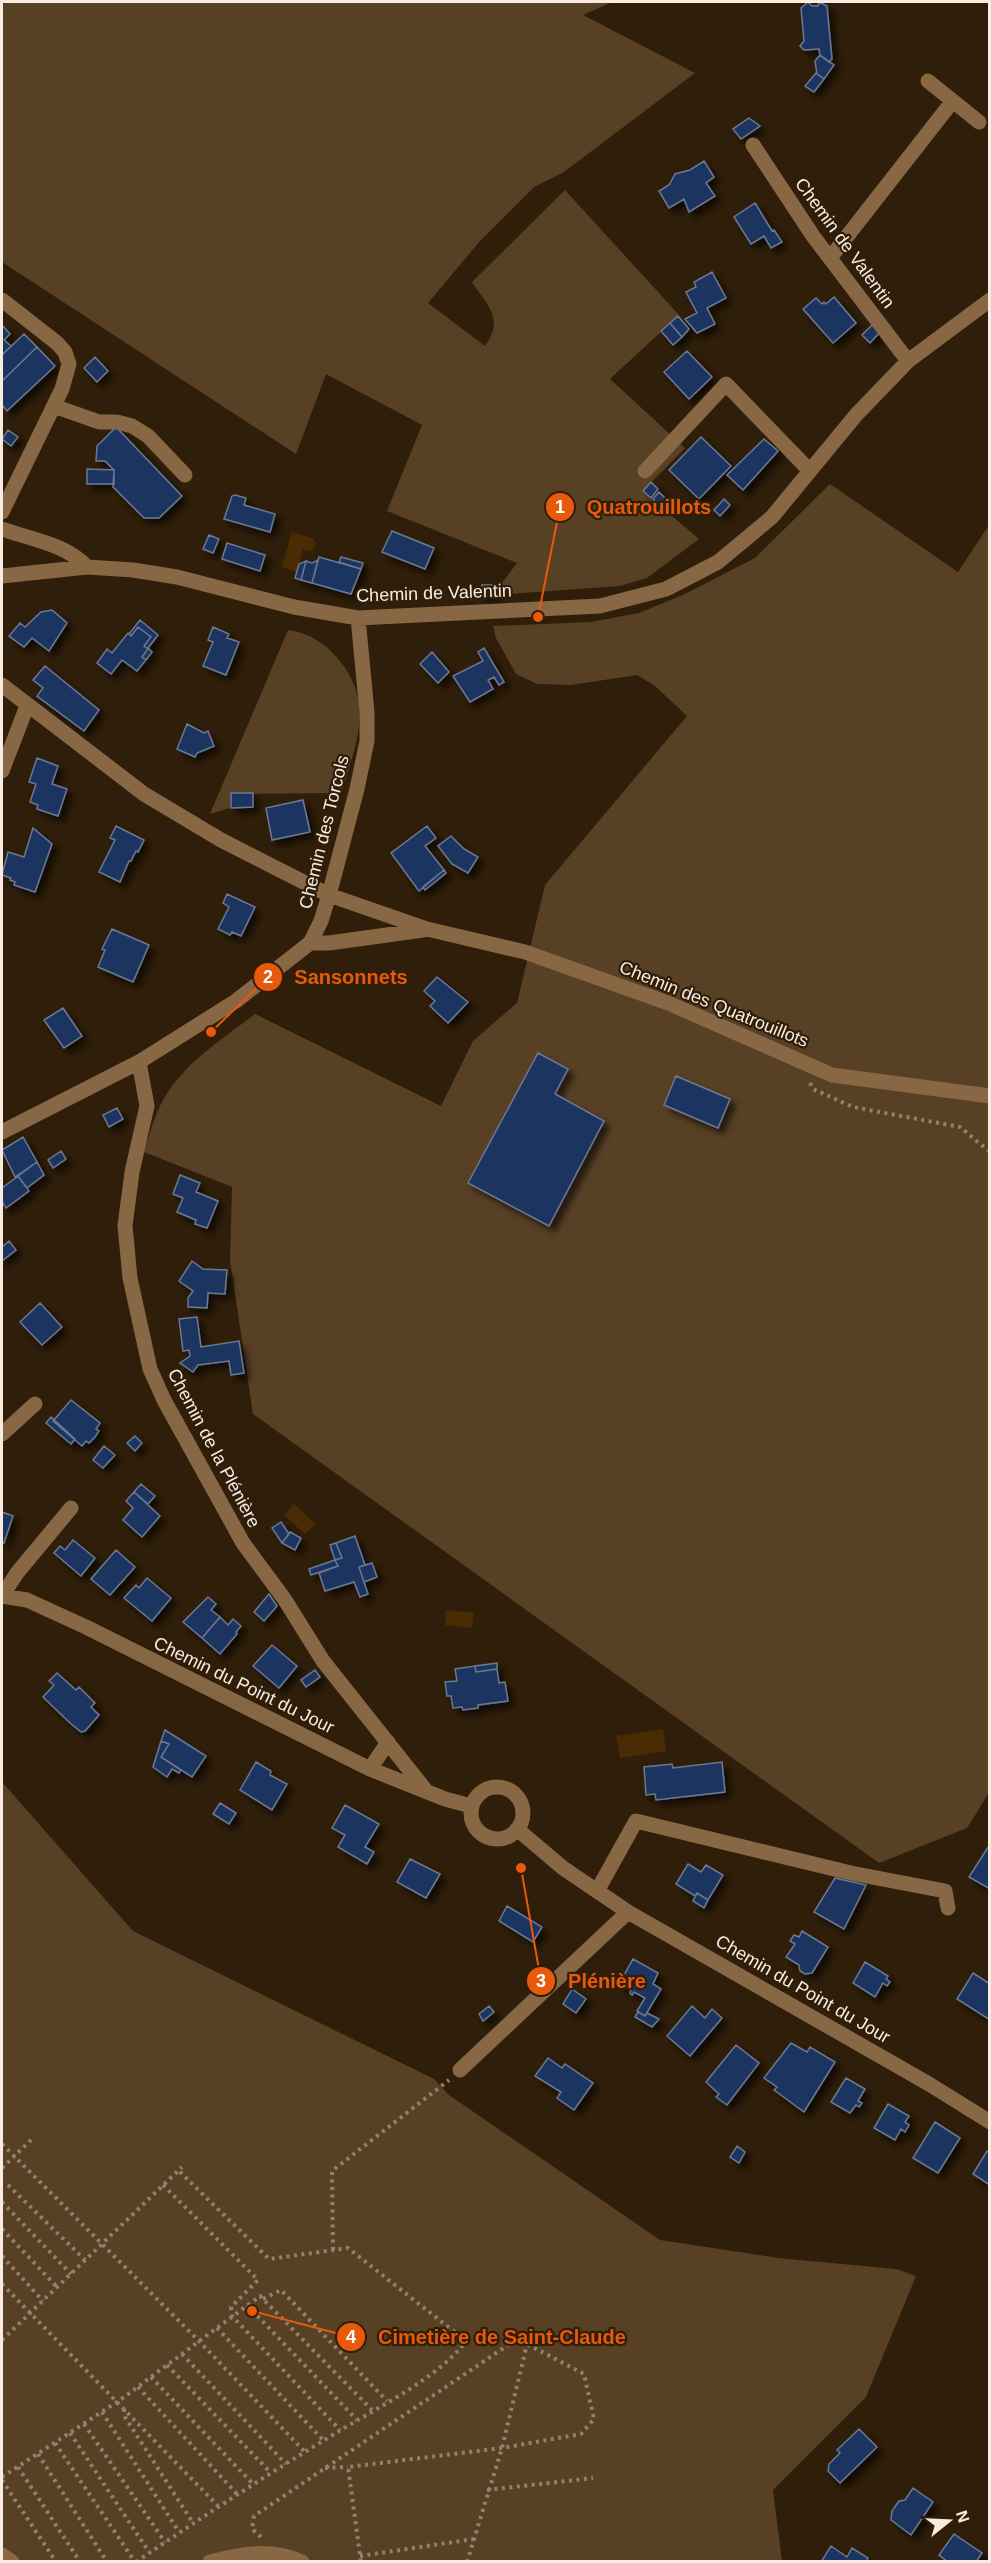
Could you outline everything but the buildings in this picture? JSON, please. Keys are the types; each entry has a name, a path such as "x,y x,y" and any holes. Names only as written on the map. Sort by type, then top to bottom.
{"street":[{"path":"928,81 979,122"},
{"path":"830,258 952,102"},
{"name":"Chemin de Valentin","path":"753,145 830,258 908,361"},
{"path":"2,300 57,343 65,352 69,364 67,376 54,406 2,512"},
{"name":"Chemin de Valentin","path":"2,576 87,567 133,570 177,577 294,607 358,618 600,606 666,589 718,562 772,517 856,415 908,361 990,300"},
{"path":"645,471 726,384 810,471"},
{"path":"54,406 99,422 117,422 132,426 148,436 185,475"},
{"path":"2,529 76,555 87,567"},
{"name":"Chemin des Torcols","path":"2,1132 139,1062 236,1001 310,943 321,921 329,895 367,741 367,711 358,618"},
{"name":"Chemin des Quatrouillots","path":"2,685 144,794 221,840 329,895 427,929 495,944 547,960 668,1003 832,1075 990,1096"},
{"path":"2,771 27,706"},
{"name":"Chemin des Quatrouillots","path":"310,943 329,943 427,929"},
{"name":"Chemin de la Plénière","path":"139,1062 147,1106 132,1172 125,1226 130,1278 150,1369 164,1400 243,1543 285,1600 323,1661 427,1792"},
{"path":"2,1434 34,1404"},
{"name":"Chemin du Point du Jour","path":"71,1508 17,1573 2,1596 27,1600 86,1627 370,1769 427,1792 471,1806"},
{"path":"370,1769 387,1742"},
{"path":"488,1788 504,1788 518,1797 523,1813 517,1829 502,1838 485,1836 473,1823 471,1806 480,1792 488,1788"},
{"path":"597,1891 636,1821 851,1873 945,1892 948,1908"},
{"name":"Chemin du Point du Jour","path":"517,1829 563,1868 628,1912 930,2084 990,2122"},
{"path":"460,2070 628,1912"},
{"path":"210,2562 239,2554 279,2554 302,2562"},
{"path":"2,2555 12,2562"}],"path":[{"path":"797,1059 813,1089 853,1107 960,1126 990,1152"},
{"path":"333,2250 332,2171 460,2070"},
{"path":"2,2168 32,2139"},
{"path":"2,2144 199,2341 305,2452"},
{"path":"2,2340 180,2169 269,2259 348,2248 466,2341 458,2352 423,2379 218,2506 135,2562 55,2443"},
{"path":"8,2185 85,2260"},
{"path":"163,2185 258,2280 231,2307 232,2316 340,2430"},
{"path":"2,2202 71,2274"},
{"path":"2,2229 57,2287"},
{"path":"2,2256 43,2301"},
{"path":"2,2284 218,2506"},
{"path":"263,2299 281,2290 387,2401"},
{"path":"56,2562 2,2479 117,2402 260,2296 372,2410"},
{"path":"247,2305 357,2420"},
{"path":"217,2328 323,2440"},
{"path":"279,2554 252,2529 254,2516 324,2468 514,2341 527,2344 584,2374 594,2419 581,2434 502,2448 324,2468"},
{"path":"467,2562 487,2490 502,2448 527,2344"},
{"path":"182,2354 286,2464"},
{"path":"167,2365 271,2473"},
{"path":"151,2377 253,2484"},
{"path":"138,2386 237,2494"},
{"path":"124,2409 125,2417 193,2523"},
{"path":"102,2412 179,2532"},
{"path":"84,2424 165,2542"},
{"path":"70,2433 150,2552"},
{"path":"38,2454 107,2562"},
{"path":"18,2467 80,2562"},
{"path":"348,2467 361,2562"},
{"path":"487,2490 593,2478"},
{"path":"360,2556 474,2539"}],"shaded area":[{"path":"2,2 612,2 583,15 695,73 564,172 534,187 480,241 428,303 485,346 494,328 494,320 488,305 472,282 565,190 679,315 610,379 685,448 643,491 699,539 647,578 620,586 493,595 517,563 387,511 422,425 326,374 296,454 2,262"},
{"path":"830,484 958,572 989,525 990,1791 967,1828 879,1863 253,1414 230,1260 232,1187 144,1152 158,1110 179,1077 203,1054 255,1014 441,1106 473,1041 517,1003 545,885 687,716 655,686 637,675 571,685 537,684 516,674 496,638 493,626 591,622 639,613 685,594 755,558"},
{"path":"292,532 313,538 316,543 315,548 309,551 303,549 297,572 282,567"},
{"path":"288,630 310,636 328,649 350,676 357,692 359,725 341,793 231,794 230,808 210,814"},
{"path":"294,1504 316,1524 305,1534 284,1515"},
{"path":"446,1610 474,1613 472,1628 445,1625"},
{"path":"663,1729 666,1751 620,1758 616,1736"},
{"path":"2,1782 133,1931 434,2079 449,2095 660,2240 778,2258 896,2269 916,2276 866,2397 773,2490 782,2561 2,2561"}],"place":[{"name":"Quatrouillots","path":"538,617"},
{"name":"Sansonnets","path":"211,1032"},
{"name":"Plénière","path":"521,1868"},
{"name":"Cimetière de Saint-Claude","path":"252,2311"}]}
